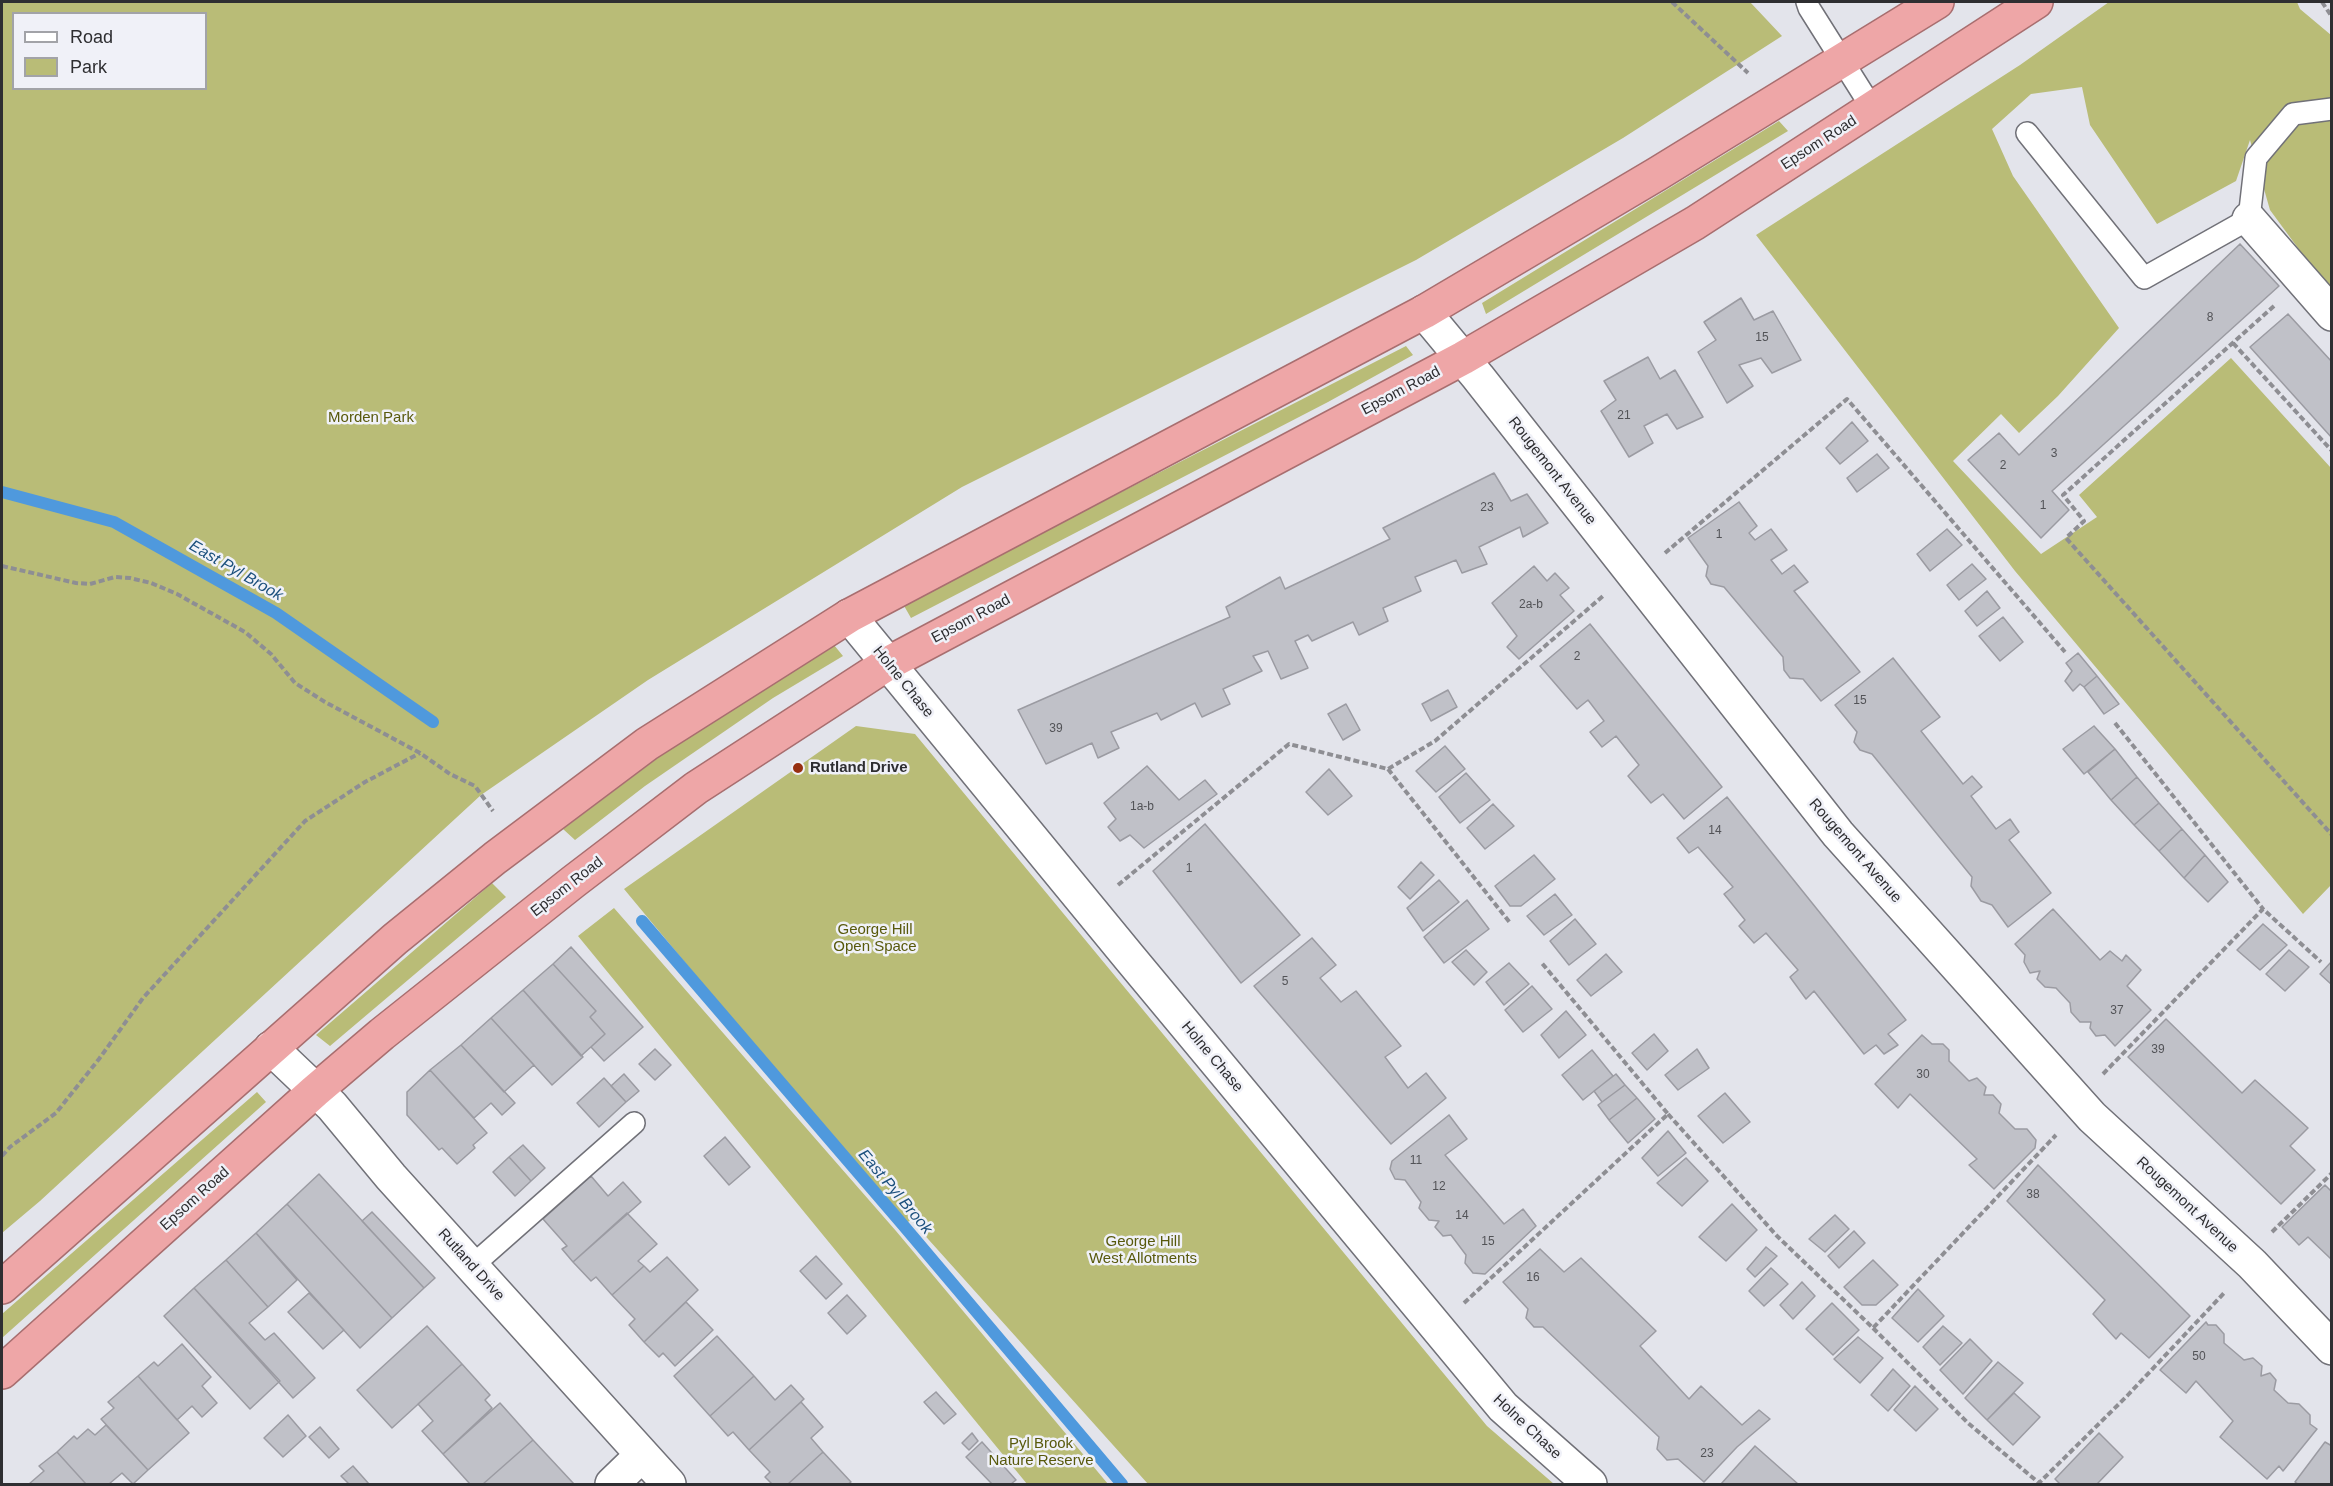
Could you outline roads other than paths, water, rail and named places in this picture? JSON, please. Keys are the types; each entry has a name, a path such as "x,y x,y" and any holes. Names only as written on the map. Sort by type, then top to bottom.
{"highway":[{"path":"2,1287 395,939 495,858 639,750 849,616 1424,312 1657,174 1937,2"},
{"name":"Epsom Road","path":"2,1372 315,1091 433,993 696,788 887,664 1463,358 1695,224 2036,2"}],"street":[{"path":"2249,219 2331,314"},
{"name":"Rougemont Avenue","path":"1424,312 1463,358 1838,834 2080,1103 2249,1261 2331,1348"},
{"name":"Holne Chase","path":"849,616 1503,1407 1590,1485"},
{"name":"Rutland Drive","path":"271,1048 332,1106 391,1177 669,1485"},
{"path":"612,1485 642,1455"}],"lane":[{"path":"1807,2 1872,108"},
{"path":"2027,133 2144,278 2249,219 2256,158 2293,114 2331,109"},
{"path":"472,1266 634,1123"}],"waterway":[{"name":"East Pyl Brook","path":"2,492 114,522 276,613 433,722"},
{"name":"East Pyl Brook","path":"642,921 1122,1484"}],"place":[{"name":"Rutland Drive","path":"798,768"}],"park label":[{"name":"Morden Park","path":"371,418"},
{"name":"George Hill Open Space","path":"875,938"},
{"name":"George Hill West Allotments","path":"1143,1250"},
{"name":"Pyl Brook Nature Reserve","path":"1041,1452"}]}
